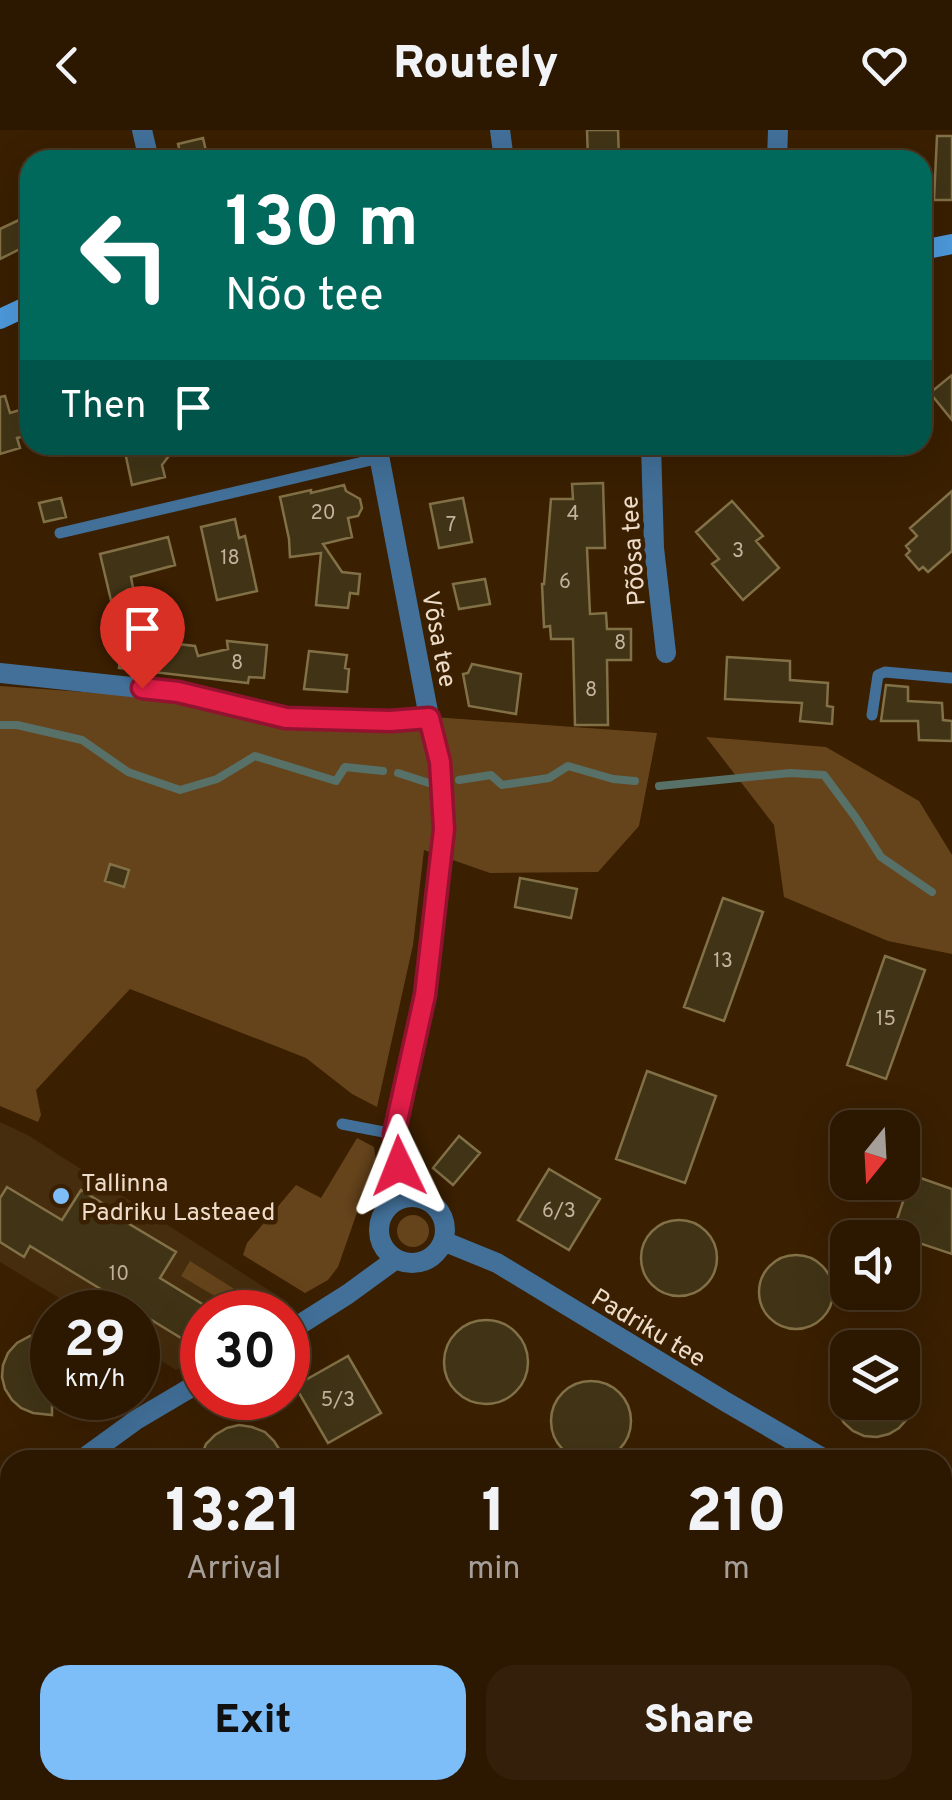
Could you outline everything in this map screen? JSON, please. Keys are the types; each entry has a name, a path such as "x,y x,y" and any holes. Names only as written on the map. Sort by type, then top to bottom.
{"street":[{"name":"Võsa tee","path":"379,455 440,762 444,829 425,995 394,1134 404,1198"},
{"name":"Põõsa tee","path":"651,455 654,548 666,653"},
{"path":"0,672 178,692 286,718 429,718"},
{"path":"404,1198 422,1199 438,1210 444,1225 443,1241 428,1259 406,1263 382,1245 379,1226 387,1208 404,1198"},
{"name":"Padriku tee","path":"443,1241 497,1263 809,1450"},
{"path":"310,1318 396,1259"},
{"path":"96,1450 180,1394"}],"lane":[{"path":"60,533 366,455"},
{"path":"872,715 878,675 885,672 952,678"},
{"path":"342,1124 394,1134"}],"shaded area":[{"path":"0,686 657,733 639,826 598,872 490,873 424,850 413,945 377,1107 352,1094 306,1058 130,989 36,1090 41,1115 38,1122 0,1106"},
{"path":"706,737 826,747 919,801 952,855 952,954 888,941 784,897 774,825"},
{"name":"Tallinna Padriku Lasteaed","path":"0,1122 28,1135 269,1290 180,1290 180,1368 176,1370 160,1360 160,1290 46,1290 0,1262"},
{"path":"357,1138 374,1147 377,1168 338,1267 328,1280 310,1290 300,1290 243,1255 247,1243 296,1185 321,1198"},
{"path":"413,1215 424,1220 429,1231 424,1242 413,1247 402,1242 397,1231 402,1220"},
{"path":"190,1261 236,1290 204,1290 181,1276"}],"building":[{"path":"587,130 618,130 619,150 588,150"},
{"path":"937,136 952,136 952,200 934,200"},
{"path":"203,138 206,150 180,150 178,144"},
{"path":"20,222 20,249 0,259 0,229"},
{"path":"952,375 952,420 932,395"},
{"path":"5,396 10,413 20,410 20,448 0,454 0,397"},
{"path":"126,455 170,455 162,465 165,477 132,485"},
{"path":"603,483 605,548 587,548 590,614 606,613 607,629 631,629 631,660 607,660 608,725 575,725 573,639 551,639 550,626 544,627 542,584 551,499 573,499 572,484"},
{"path":"344,485 346,491 360,499 362,508 358,516 348,518 352,537 323,544 342,572 360,574 358,594 350,593 348,608 316,605 321,553 290,557 280,497"},
{"path":"952,491 952,551 928,572 923,567 919,570 906,555 910,551 906,546 917,536 910,528"},
{"path":"61,498 66,517 44,522 39,503"},
{"path":"463,498 472,542 439,548 430,504"},
{"path":"732,501 763,536 756,541 779,568 743,600 712,564 719,559 696,532"},
{"path":"235,519 239,538 245,536 257,591 217,600 201,527"},
{"path":"168,537 175,565 131,577 133,588 127,590 119,634 100,554"},
{"path":"485,579 490,604 459,609 453,584"},
{"path":"122,638 195,646 198,656 228,649 227,641 267,645 264,678 249,677 248,683 119,668"},
{"path":"309,651 347,655 347,692 304,689"},
{"path":"727,657 790,661 790,680 828,683 827,706 833,707 832,724 800,721 802,703 725,699"},
{"path":"472,664 521,674 516,714 469,706 463,674 468,673"},
{"path":"886,685 908,687 908,701 942,703 943,720 952,721 952,741 919,740 918,721 881,721"},
{"path":"110,864 129,870 124,887 105,881"},
{"path":"520,878 577,889 571,918 515,907"},
{"path":"723,898 763,912 724,1021 684,1007"},
{"path":"885,956 925,970 886,1079 847,1065"},
{"path":"647,1071 716,1096 685,1183 616,1159"},
{"path":"459,1136 480,1153 453,1185 433,1168"},
{"path":"549,1169 600,1199 569,1250 518,1220"},
{"path":"920,1178 952,1189 952,1254 920,1243 920,1220 897,1220 904,1200 920,1200"},
{"path":"7,1187 62,1220 81,1190 176,1252 160,1278 180,1290 180,1337 160,1325 160,1290 102,1290 30,1246 24,1257 0,1242 0,1198"},
{"path":"679,1220 706,1231 717,1258 706,1285 679,1296 652,1285 641,1258 652,1231"},
{"path":"796,1255 822,1266 830,1278 830,1306 822,1318 796,1329 770,1318 759,1292 770,1266"},
{"path":"486,1320 502,1323 516,1332 525,1346 525,1378 516,1392 502,1401 486,1404 470,1401 456,1392 447,1378 444,1362 447,1346 456,1332 470,1323"},
{"path":"30,1336 30,1412 12,1400 2,1377 8,1353"},
{"path":"348,1356 381,1413 328,1443 310,1412 310,1378"},
{"path":"583,1382 599,1382 613,1388 630,1413 628,1436 618,1450 564,1450 552,1429 552,1413 558,1399"},
{"path":"842,1420 906,1420 889,1434 877,1437 864,1436"},
{"path":"239,1425 265,1432 280,1450 204,1450 215,1435"}],"waterway":[{"path":"0,725 17,725 82,740 128,772 180,790 217,779 255,756 336,781 345,767 383,771"},
{"path":"459,780 491,775 502,785 549,778 568,766 635,781"},
{"path":"398,773 429,783"},
{"path":"659,786 790,773 824,775 881,857 932,892"}],"place":[{"name":"Tallinna Padriku Lasteaed","path":"61,1196"}],"route":[{"path":"142,688 178,692 286,718 429,718 440,762 444,829 425,995 394,1134 399,1166"}]}
